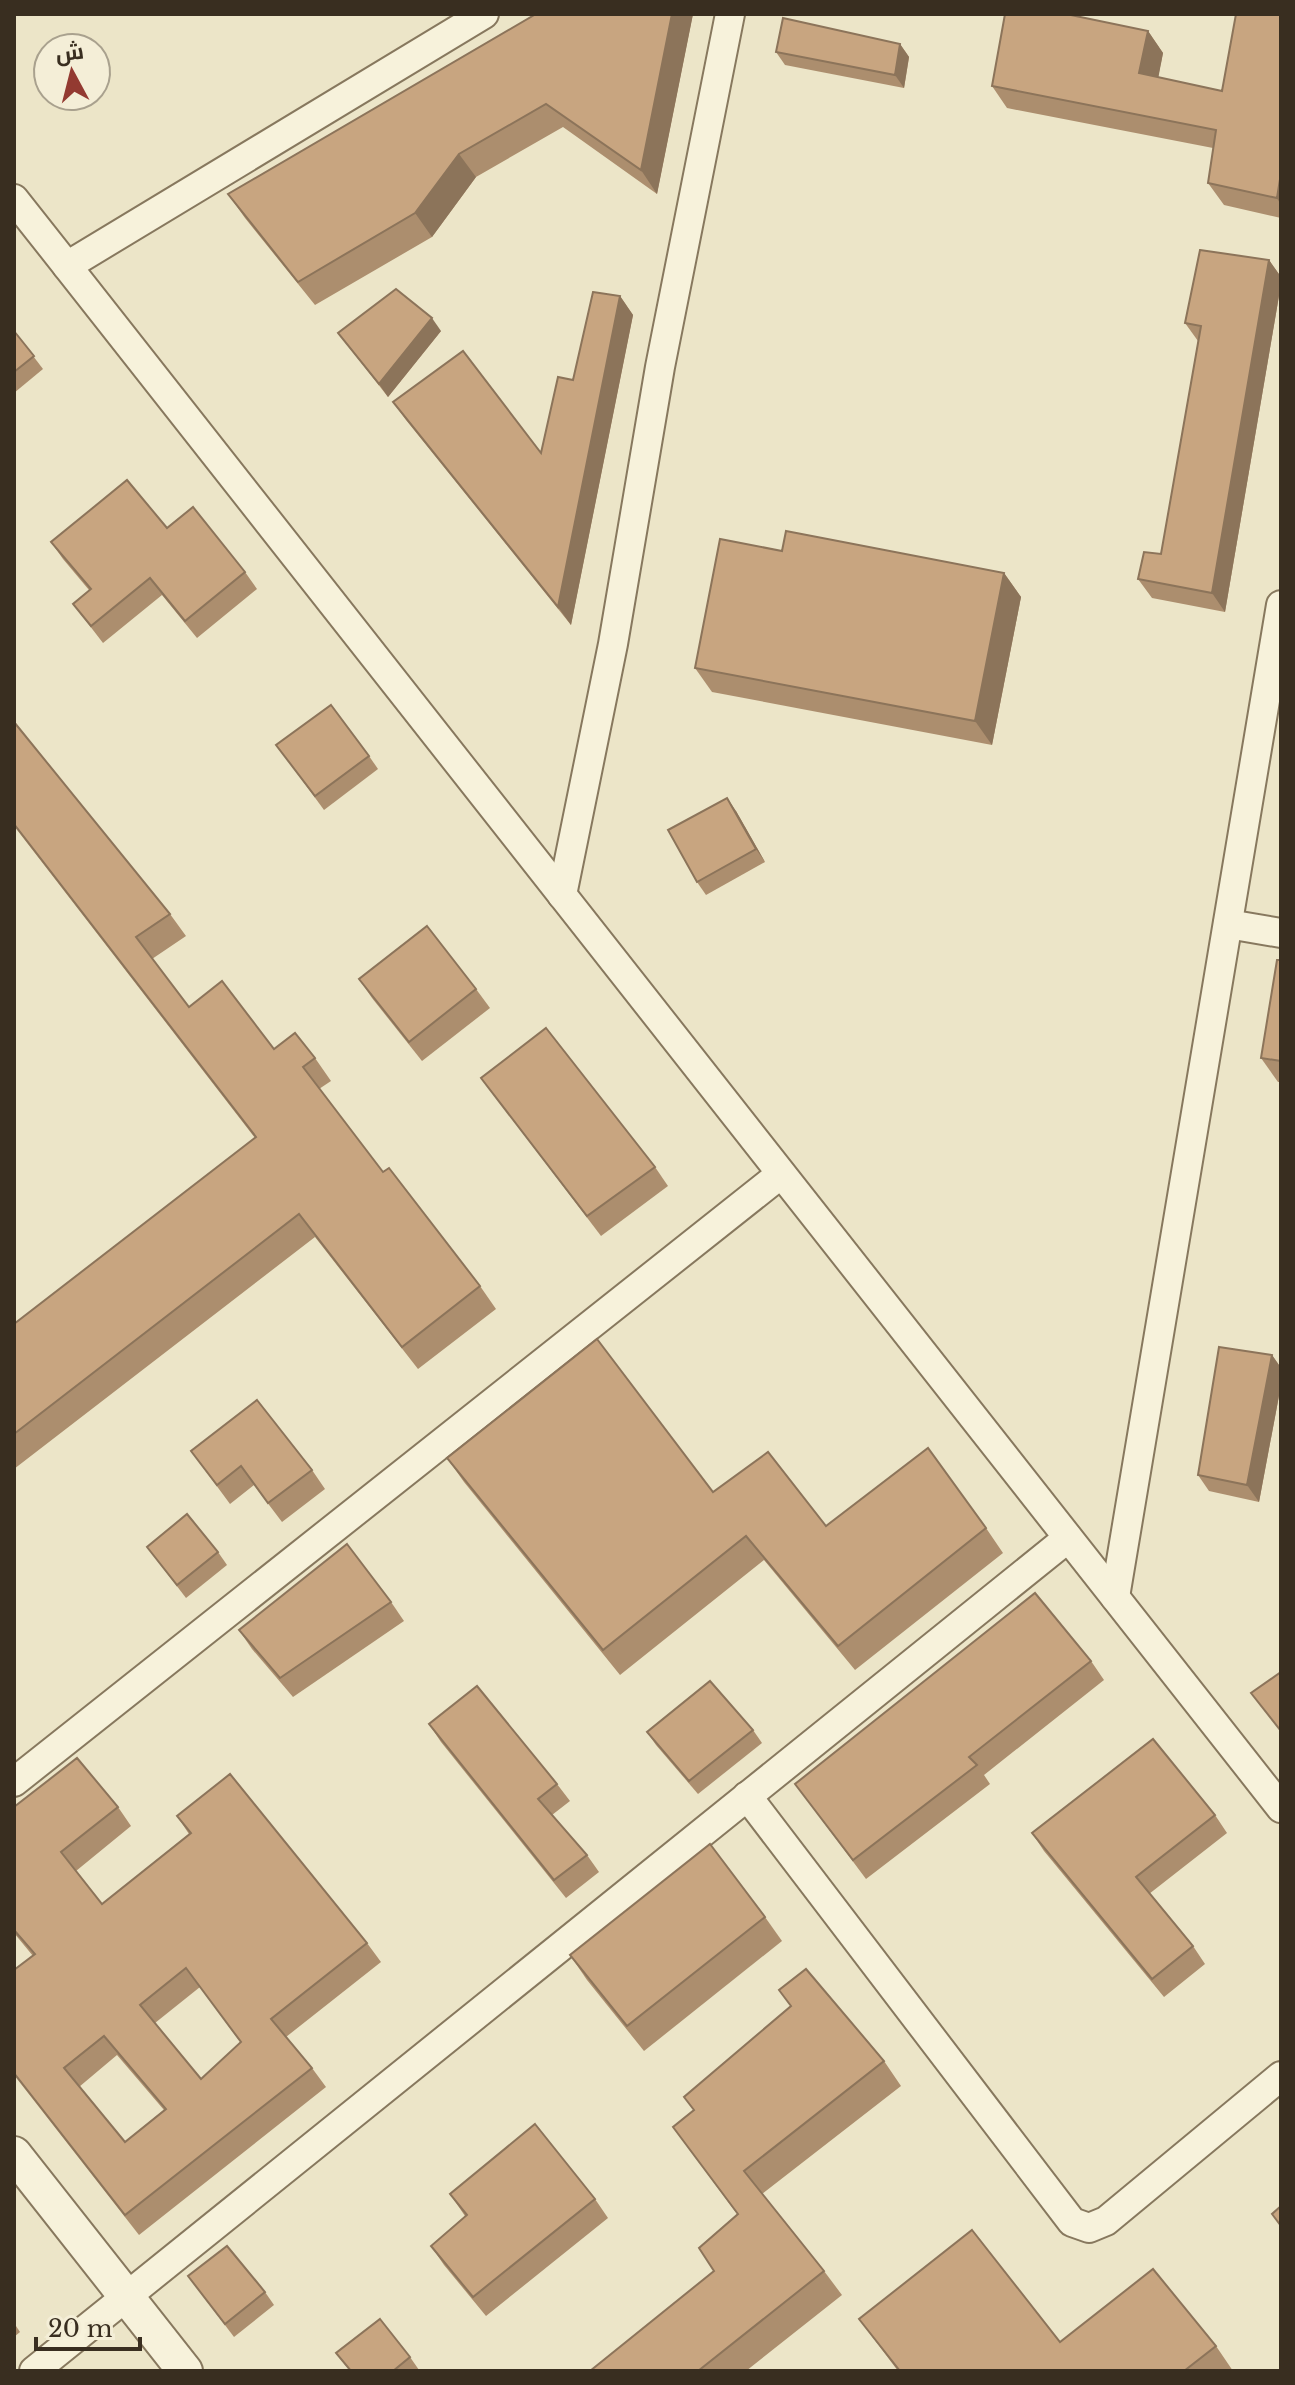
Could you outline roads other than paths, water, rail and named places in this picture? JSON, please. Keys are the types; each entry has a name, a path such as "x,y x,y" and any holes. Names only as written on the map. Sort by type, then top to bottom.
{"street":[{"path":"67,266 484,14"},
{"path":"562,895 613,644 660,367 730,14"},
{"path":"14,199 1281,1808"},
{"path":"1115,1597 1228,924 1277,658 1281,605"},
{"path":"1228,924 1281,933"},
{"path":"14,1782 781,1174"},
{"path":"34,2371 1068,1538"},
{"path":"747,1796 1072,2222 1089,2228 1106,2221 1281,2076"},
{"path":"14,2154 185,2371"}]}
